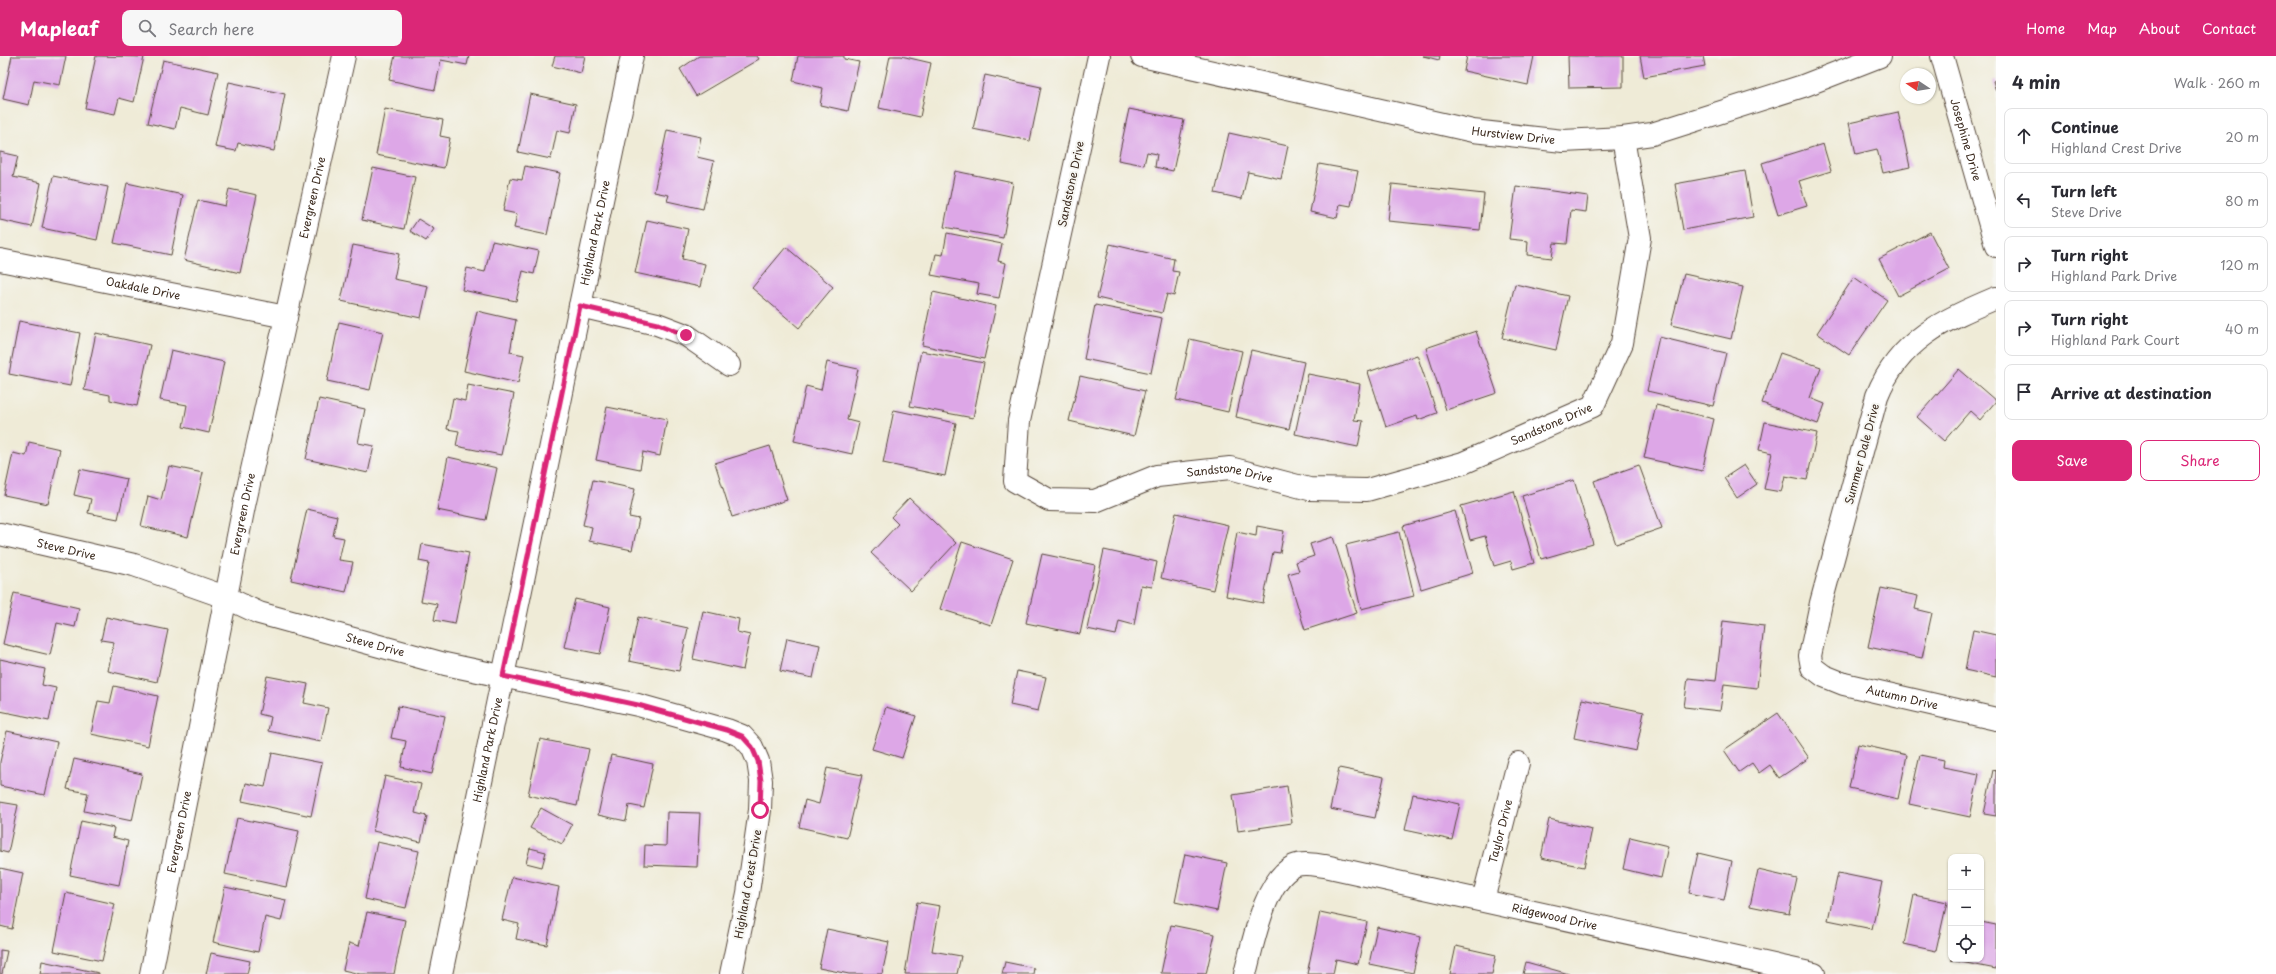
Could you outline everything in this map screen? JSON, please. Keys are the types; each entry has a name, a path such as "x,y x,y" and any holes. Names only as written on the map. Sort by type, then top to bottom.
{"street":[{"name":"Evergreen Drive","path":"151,974 225,598 344,56"},
{"name":"Highland Park Drive","path":"441,974 632,56"},
{"name":"Sandstone Drive","path":"1099,56 1019,421 1015,481 1050,500 1095,501 1157,476 1230,468 1309,489 1367,490 1463,463 1593,406 1622,343 1640,238 1623,138"},
{"name":"Hurstview Drive","path":"1142,56 1473,130 1563,141 1623,138 1652,134 1804,86 1880,56"},
{"name":"Josephine Drive","path":"1942,56 1996,246"},
{"name":"Oakdale Drive","path":"0,260 286,317"},
{"name":"Summer Dale Drive","path":"1812,667 1810,656 1821,603 1877,396 1885,376 1898,358 1920,339 1951,317 1996,298"},
{"path":"580,306 658,324 686,335 728,365"},
{"name":"Steve Drive","path":"0,534 134,565 225,598 259,613 445,664 638,705 720,728 742,736 752,747"},
{"name":"Autumn Drive","path":"1812,667 1824,676 1844,684 1996,719"},
{"name":"Highland Crest Drive","path":"731,974 748,893 760,810 761,781 758,761 752,747"},
{"name":"Taylor Drive","path":"1483,900 1518,763"},
{"name":"Ridgewood Drive","path":"1245,974 1259,923 1273,890 1283,874 1295,866 1302,864 1325,866 1814,974"}],"building":[{"path":"12,56 66,56 60,85 34,80 29,105 3,99"},
{"path":"96,56 144,57 134,102 119,98 115,114 85,108"},
{"path":"395,56 469,56 467,65 441,60 435,90 389,80"},
{"path":"555,56 585,56 581,73 552,66"},
{"path":"699,56 757,56 759,59 696,96 680,69"},
{"path":"798,56 844,56 844,59 859,62 848,111 820,105 823,88 793,81"},
{"path":"890,56 901,56 931,63 920,117 879,108"},
{"path":"1423,56 1440,56 1439,60"},
{"path":"1467,56 1534,56 1528,85 1464,71"},
{"path":"1568,56 1623,56 1623,87 1569,88"},
{"path":"1640,56 1703,56 1705,66 1644,77"},
{"path":"163,60 218,72 208,115 180,108 175,129 148,123"},
{"path":"985,75 1041,87 1030,141 973,129"},
{"path":"1996,80 1996,91 1993,81"},
{"path":"229,82 285,94 274,151 238,143 236,151 215,147"},
{"path":"530,94 576,104 570,133 557,130 551,159 518,152"},
{"path":"385,109 443,120 440,136 450,138 444,168 376,155"},
{"path":"1129,109 1184,120 1173,171 1155,167 1157,154 1147,152 1144,165 1118,160"},
{"path":"1898,112 1910,167 1883,173 1877,149 1856,154 1849,123"},
{"path":"667,130 701,137 697,157 714,161 703,209 667,201 669,195 654,192"},
{"path":"1229,133 1288,146 1281,179 1248,172 1242,199 1215,193"},
{"path":"1823,144 1831,171 1799,181 1807,206 1778,215 1762,163"},
{"path":"0,152 18,156 13,177 41,183 32,227 0,220"},
{"path":"1319,164 1358,171 1351,206 1340,204 1337,218 1310,212"},
{"path":"525,166 560,173 547,235 514,228 517,214 503,211 510,178 522,180"},
{"path":"373,168 415,177 404,229 362,220"},
{"path":"955,171 1013,183 1003,238 944,227"},
{"path":"1745,171 1753,217 1683,230 1675,184"},
{"path":"53,176 108,187 97,240 42,228"},
{"path":"127,183 183,195 171,255 114,243"},
{"path":"1392,184 1484,194 1480,230 1388,221"},
{"path":"1516,186 1588,196 1586,212 1571,210 1567,244 1554,243 1552,258 1527,255 1528,241 1509,239"},
{"path":"229,189 257,195 240,273 184,260 198,200 225,206"},
{"path":"418,219 434,229 426,241 410,231"},
{"path":"647,220 688,229 682,259 705,264 700,287 635,273"},
{"path":"1930,232 1949,269 1898,296 1879,259"},
{"path":"947,233 1002,244 998,261 1006,263 999,298 977,294 979,284 931,275 936,254 943,255"},
{"path":"492,241 539,251 534,274 523,271 516,301 462,290 467,268 485,272"},
{"path":"1110,244 1174,259 1172,271 1179,272 1174,296 1167,294 1162,313 1097,298"},
{"path":"353,245 399,254 394,279 428,286 421,318 341,301"},
{"path":"786,247 833,287 799,328 752,288"},
{"path":"1684,274 1743,287 1731,339 1671,325"},
{"path":"1854,277 1887,300 1849,355 1817,333"},
{"path":"1515,284 1568,296 1556,350 1502,338"},
{"path":"933,292 996,306 984,359 922,345"},
{"path":"1095,305 1162,318 1151,373 1084,359"},
{"path":"477,311 516,320 510,352 524,355 518,383 464,371"},
{"path":"19,321 80,333 70,386 9,374"},
{"path":"339,322 383,332 370,390 327,381"},
{"path":"1476,331 1497,393 1446,410 1426,348"},
{"path":"96,333 150,345 137,406 110,400 110,395 84,390"},
{"path":"1659,337 1726,353 1713,406 1647,391"},
{"path":"1190,339 1242,351 1228,412 1176,400"},
{"path":"171,350 224,362 209,433 183,427 187,405 160,400"},
{"path":"1251,350 1304,362 1289,429 1236,417"},
{"path":"921,351 984,363 973,418 910,406"},
{"path":"1780,353 1821,367 1810,398 1825,404 1818,424 1762,403"},
{"path":"1417,355 1437,413 1418,420 1417,416 1386,427 1368,372"},
{"path":"827,362 858,369 847,420 859,423 852,454 794,441 806,386 821,390"},
{"path":"1959,369 1996,401 1980,420 1970,411 1944,441 1917,417"},
{"path":"1308,374 1360,384 1354,420 1363,421 1358,447 1295,434"},
{"path":"1080,376 1145,391 1134,436 1069,421"},
{"path":"468,385 514,394 501,455 456,446 459,431 447,429 453,398 465,401"},
{"path":"319,399 365,409 358,443 374,446 368,473 306,459"},
{"path":"1656,405 1714,419 1702,471 1644,458"},
{"path":"607,407 667,419 660,456 643,452 640,469 596,460"},
{"path":"894,410 956,423 945,476 883,463"},
{"path":"1765,422 1817,433 1807,480 1785,476 1781,492 1764,489 1772,453 1759,450"},
{"path":"29,442 60,449 48,504 4,495 13,453 26,456"},
{"path":"770,446 787,500 732,517 715,463"},
{"path":"448,457 497,468 486,520 437,510"},
{"path":"1639,465 1662,528 1616,544 1594,481"},
{"path":"1744,465 1757,484 1737,498 1724,478"},
{"path":"169,466 203,473 188,537 141,526 148,496 161,500"},
{"path":"80,469 127,479 118,519 88,513 91,499 74,495"},
{"path":"593,480 635,489 629,517 639,519 632,550 589,541 592,527 583,525"},
{"path":"1574,480 1593,544 1541,559 1522,496"},
{"path":"1514,491 1534,563 1513,569 1511,561 1494,566 1485,536 1470,540 1461,506"},
{"path":"909,498 956,543 911,591 871,553 898,524 891,517"},
{"path":"307,509 337,516 333,536 344,538 339,560 353,562 346,592 291,580"},
{"path":"1455,511 1473,573 1421,589 1403,526"},
{"path":"1176,513 1228,525 1213,590 1161,578"},
{"path":"1257,526 1284,531 1280,553 1273,552 1263,603 1226,596 1237,532 1256,536"},
{"path":"1399,532 1414,596 1361,609 1346,545"},
{"path":"1333,537 1357,613 1305,630 1288,574 1299,571 1296,562 1314,556 1310,544"},
{"path":"962,542 1013,559 991,625 940,609"},
{"path":"422,544 469,553 455,624 434,620 437,604 421,601 429,563 419,561"},
{"path":"1104,550 1157,562 1152,587 1141,585 1134,625 1119,621 1116,635 1087,629"},
{"path":"1042,554 1095,565 1080,634 1026,623"},
{"path":"1881,588 1918,596 1915,609 1932,613 1922,658 1868,647"},
{"path":"14,593 79,608 75,627 57,623 50,655 3,644"},
{"path":"575,599 610,607 600,654 564,647"},
{"path":"703,611 739,619 737,632 750,635 743,670 693,659"},
{"path":"106,617 168,630 157,682 108,671 114,642 101,640"},
{"path":"638,617 688,628 679,671 629,661"},
{"path":"1723,621 1764,626 1757,688 1724,684 1720,711 1684,707 1688,678 1716,681"},
{"path":"1973,630 1996,635 1996,677 1965,670"},
{"path":"787,638 820,645 813,678 780,671"},
{"path":"0,659 45,669 42,685 56,688 49,721 0,711"},
{"path":"1017,671 1046,677 1038,711 1010,705"},
{"path":"267,676 308,684 304,703 328,708 321,742 268,731 271,717 259,714"},
{"path":"114,686 158,696 148,746 91,734 98,701 110,703"},
{"path":"1582,699 1644,712 1636,751 1574,738"},
{"path":"398,706 445,716 432,774 401,767 406,741 391,738"},
{"path":"886,707 916,716 902,758 872,749"},
{"path":"1778,713 1809,758 1779,778 1770,765 1759,773 1752,763 1739,772 1724,750"},
{"path":"7,731 57,742 45,795 0,786 0,762"},
{"path":"540,739 589,749 577,806 528,795"},
{"path":"1858,744 1907,755 1898,799 1849,788"},
{"path":"272,753 322,763 311,816 242,801 246,783 265,787"},
{"path":"611,755 653,764 644,808 629,805 626,821 598,815"},
{"path":"1920,755 1944,760 1943,767 1979,774 1970,817 1909,804"},
{"path":"74,759 142,774 132,821 84,811 88,793 67,789"},
{"path":"827,768 862,775 847,838 799,827 805,800 819,804"},
{"path":"1339,768 1384,777 1375,818 1330,809"},
{"path":"1993,770 1996,771 1996,816 1984,814"},
{"path":"385,776 421,784 415,813 427,816 421,842 373,831"},
{"path":"1287,786 1292,823 1238,831 1233,795"},
{"path":"1413,794 1460,804 1452,840 1405,830"},
{"path":"0,802 18,805 8,853 0,851"},
{"path":"541,808 572,825 562,844 530,828"},
{"path":"667,812 700,813 697,867 644,865 645,845 666,846"},
{"path":"237,818 299,831 286,887 225,874"},
{"path":"1549,819 1592,829 1584,867 1541,858"},
{"path":"81,821 114,828 112,837 128,841 119,885 70,875"},
{"path":"1630,837 1668,846 1661,878 1623,869"},
{"path":"377,842 419,851 406,908 365,899"},
{"path":"530,848 546,852 542,867 526,863"},
{"path":"1698,853 1732,861 1724,900 1689,893"},
{"path":"1185,854 1227,863 1217,911 1175,902"},
{"path":"0,868 23,873 12,929 0,926"},
{"path":"1758,870 1797,879 1789,914 1750,906"},
{"path":"1838,873 1882,882 1872,929 1828,920"},
{"path":"512,877 559,887 547,945 516,939 519,924 502,920"},
{"path":"225,887 286,900 281,921 265,917 258,952 213,942"},
{"path":"66,893 115,904 102,961 54,951"},
{"path":"1914,895 1947,902 1936,951 1904,944"},
{"path":"917,902 940,906 932,951 961,956 957,974 905,974"},
{"path":"367,912 405,920 394,974 360,974 343,970 349,943 359,946"},
{"path":"1320,912 1367,922 1358,964 1336,959 1333,974 1307,974"},
{"path":"1984,923 1996,925 1996,969 1961,962 1984,962"},
{"path":"1171,925 1215,934 1206,974 1161,973"},
{"path":"1377,927 1421,937 1413,973 1369,964"},
{"path":"827,929 889,942 882,974 849,974 819,968"},
{"path":"1456,946 1496,955 1492,974 1450,974"},
{"path":"0,950 7,951 2,974 0,974"},
{"path":"211,953 250,961 247,974 206,974"},
{"path":"42,961 99,973 99,974 40,974"},
{"path":"1005,962 1034,968 1033,974 1002,974"},
{"path":"1526,962 1569,974 1523,974"}],"route":[{"path":"686,335 658,324 580,306 503,676 638,705 727,730 742,736 752,747 758,761 761,781 760,810"}]}
